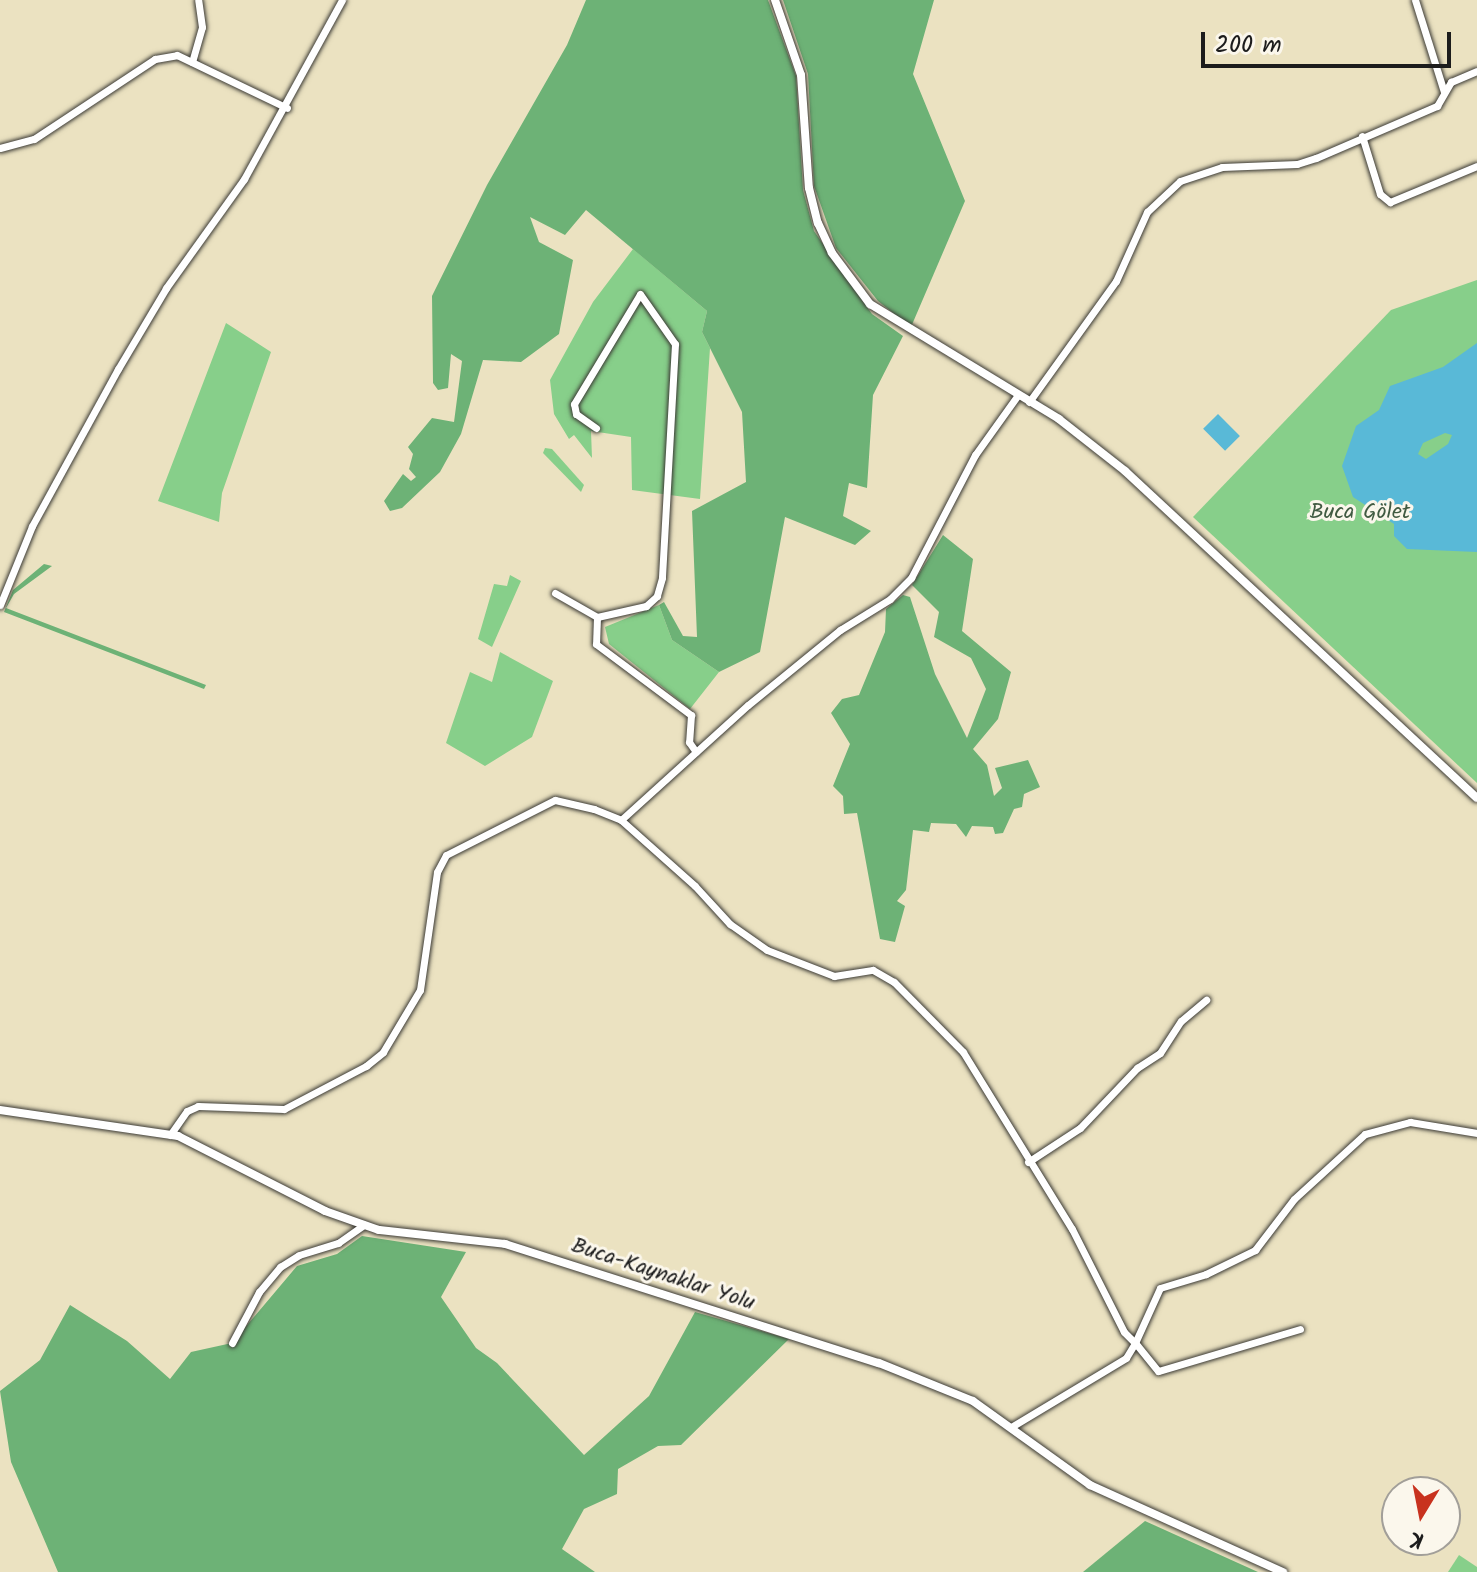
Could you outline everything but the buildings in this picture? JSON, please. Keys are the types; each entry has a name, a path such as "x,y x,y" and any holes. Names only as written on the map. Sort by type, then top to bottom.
{"street":[{"path":"192,62 202,27 198,0"},
{"path":"0,605 32,526 118,369 287,108 342,0"},
{"path":"775,0 801,75 809,188 832,253 870,304 1029,402 1125,471 1477,798"},
{"path":"1415,0 1444,92"},
{"path":"0,148 34,139 155,59 177,55 287,108"},
{"path":"1029,402 1116,281 1132,236 1162,195 1196,174 1297,164 1437,106 1451,82 1477,71"},
{"path":"1362,136 1380,194 1390,202 1477,166"},
{"path":"555,593 597,617 646,606 657,596 662,578 675,344 640,294 574,404 576,414 596,428"},
{"path":"621,820 840,630 890,599 911,578 975,455 1018,395"},
{"path":"597,617 596,644 691,715 689,742 696,752"},
{"path":"170,1135 187,1111 198,1106 284,1109 383,1052 420,990 437,872 452,848 555,800 621,820 695,886 730,924 767,950 834,976 873,970 894,982 963,1052 1072,1229 1124,1332 1158,1371 1300,1329"},
{"path":"1028,1162 1080,1128 1137,1068 1156,1058 1181,1021 1206,1000"},
{"name":"Buca-Kaynaklar Yolu","path":"0,1110 170,1135 205,1146 325,1211 364,1225 423,1238 505,1244 879,1363 973,1401 1090,1485 1283,1572"},
{"path":"1011,1427 1126,1358 1160,1288 1206,1274 1255,1250 1294,1199 1365,1134 1410,1122 1477,1133"},
{"path":"232,1343 259,1292 280,1267 299,1255 338,1243 364,1225"}],"green space":[{"path":"586,0 768,0 796,76 803,190 814,231 872,314 903,336 873,395 867,488 849,483 843,516 871,531 855,545 785,517 760,652 719,672 672,640 659,605 664,602 683,636 697,637 692,511 746,482 742,412 702,332 707,311 586,210 565,235 530,217 539,242 573,260 559,334 521,362 483,360 461,434 440,472 402,508 390,511 384,501 403,474 411,481 416,477 409,469 413,454 408,447 432,418 454,422 462,361 451,354 448,388 438,390 433,383 432,296 487,185 567,45"},
{"path":"783,0 934,0 913,74 965,201 911,327 878,301 836,248 814,186 808,74"},
{"path":"633,249 707,311 702,332 710,348 700,499 632,490 631,437 591,431 592,458 574,435 569,439 554,414 550,380 593,302"},
{"name":"Buca Gölet","path":"1477,280 1477,783 1193,517 1391,310"},
{"path":"226,323 271,352 222,493 219,522 158,501"},
{"path":"545,448 552,449 584,485 581,492 543,453"},
{"path":"943,535 973,559 962,631 1011,672 998,719 973,749 987,765 994,796 1002,788 995,768 1028,760 1040,787 1024,794 1022,807 1014,809 1003,833 995,834 993,827 972,826 966,837 956,824 931,823 929,832 913,830 906,890 897,901 905,906 895,942 880,939 857,813 844,814 843,796 833,786 850,744 831,713 842,699 859,695 885,632 886,609 903,595 910,597 935,674 967,738 986,689 971,658 934,637 939,612 912,585"},
{"path":"44,564 52,566 14,594 6,608 206,685 204,689 4,612 13,590"},
{"path":"510,575 521,581 492,647 478,639 494,584 507,586"},
{"path":"659,605 672,640 719,672 690,709 609,644 605,627"},
{"path":"500,652 553,681 532,737 485,766 446,743 470,672 492,682"},
{"path":"362,1236 466,1252 441,1297 476,1348 497,1363 584,1455 649,1396 695,1312 789,1339 681,1445 658,1446 618,1469 617,1494 584,1509 562,1549 595,1572 58,1572 11,1462 0,1391 40,1360 70,1305 127,1341 170,1379 191,1352 232,1343 297,1266 337,1254"},
{"path":"1145,1521 1258,1572 1083,1572"},
{"path":"1458,1556 1477,1567 1477,1572 1448,1572"}],"water":[{"path":"1477,343 1477,552 1407,549 1394,536 1394,524 1353,497 1342,466 1356,426 1379,410 1390,386 1443,367","holes":["1445,433 1452,435 1448,444 1426,459 1418,454 1423,443"]},
{"path":"1218,414 1240,436 1225,451 1203,429"}]}
